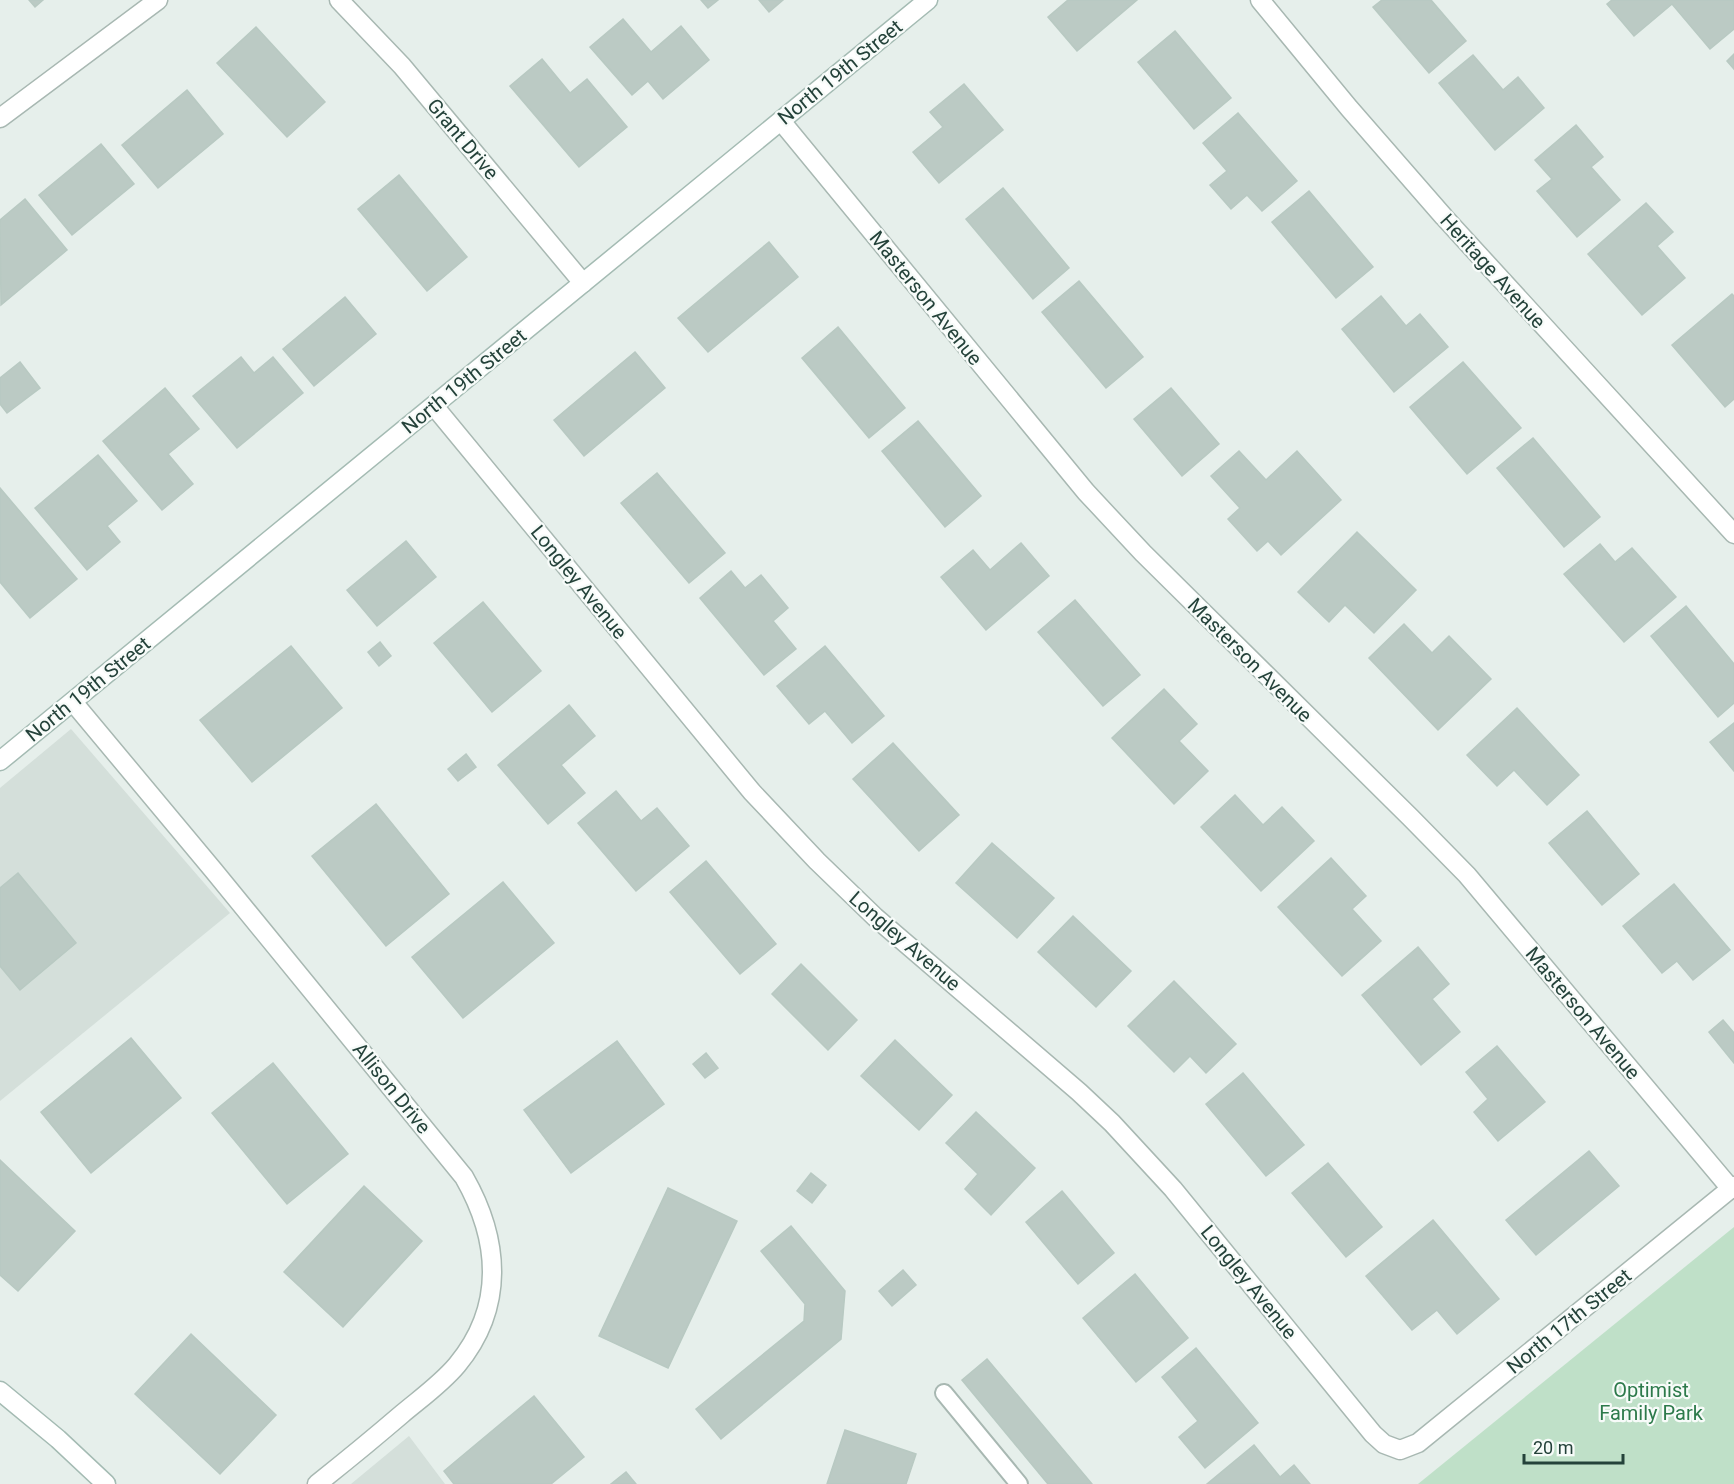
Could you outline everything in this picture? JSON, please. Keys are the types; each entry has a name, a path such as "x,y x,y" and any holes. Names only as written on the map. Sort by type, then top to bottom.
{"street":[{"path":"0,118 158,0"},
{"name":"Grant Drive","path":"339,0 402,66 583,283"},
{"name":"North 19th Street","path":"0,761 927,0"},
{"name":"Heritage Avenue","path":"1260,0 1349,108 1452,226 1734,534"},
{"name":"Masterson Avenue","path":"781,121 1093,500 1143,553 1467,875 1732,1188"},
{"name":"Longley Avenue","path":"434,406 760,801 875,917 1112,1123 1173,1189 1373,1434 1384,1444 1400,1450"},
{"name":"Allison Drive","path":"73,702 464,1177 478,1201 487,1229 492,1258 492,1288 488,1311 469,1349 441,1382 317,1484"},
{"name":"North 17th Street","path":"1400,1450 1418,1443 1732,1188"},
{"path":"0,1391 58,1439 106,1484"}],"lane":[{"path":"944,1393 1019,1484"}],"shaded area":[{"path":"71,729 230,913 0,1101 0,788"},
{"path":"409,1436 445,1484 351,1484"}],"green space":[{"name":"Optimist Family Park","path":"1734,1227 1734,1484 1418,1484"}],"building":[{"path":"29,0 43,0 35,7"},
{"path":"701,0 718,0 708,8"},
{"path":"759,0 783,0 769,12"},
{"path":"1068,0 1137,0 1077,51 1048,17"},
{"path":"1382,0 1431,0 1466,41 1429,73 1373,7"},
{"path":"1612,0 1734,0 1734,29 1710,49 1672,4 1634,36 1607,4"},
{"path":"623,19 651,52 681,26 709,60 663,99 648,81 632,95 590,47"},
{"path":"256,27 325,102 287,137 217,63"},
{"path":"1175,31 1231,98 1194,129 1138,62"},
{"path":"1734,54 1734,69 1727,61"},
{"path":"1473,55 1503,90 1518,77 1544,108 1495,150 1439,83"},
{"path":"542,59 570,93 587,79 627,127 579,167 510,86"},
{"path":"964,84 1003,130 939,183 913,152 943,127 930,112"},
{"path":"187,90 223,134 158,188 122,145"},
{"path":"1238,113 1297,181 1262,211 1247,195 1231,209 1210,185 1227,171 1203,143"},
{"path":"1576,125 1603,157 1591,167 1620,200 1577,237 1537,191 1552,179 1535,160"},
{"path":"101,144 134,184 72,235 39,195"},
{"path":"399,175 467,257 427,291 358,209"},
{"path":"1003,188 1069,268 1033,299 966,219"},
{"path":"1309,191 1373,267 1336,298 1272,222"},
{"path":"25,199 67,250 1,305 0,220"},
{"path":"1646,203 1673,232 1657,246 1685,278 1642,315 1588,254"},
{"path":"769,242 798,277 708,352 678,318"},
{"path":"1079,281 1143,357 1106,388 1042,312"},
{"path":"1732,294 1734,296 1734,399 1725,407 1672,345"},
{"path":"1381,296 1406,326 1420,314 1448,347 1394,392 1342,329"},
{"path":"345,297 376,334 314,386 283,349"},
{"path":"838,327 905,408 869,438 802,358"},
{"path":"635,352 665,388 584,456 554,420"},
{"path":"241,357 254,373 273,357 303,393 237,448 193,396"},
{"path":"20,362 40,388 7,413 0,404 0,378"},
{"path":"1463,362 1521,428 1467,474 1410,407"},
{"path":"165,388 199,429 168,454 193,484 162,510 103,441"},
{"path":"1171,388 1219,444 1182,476 1134,419"},
{"path":"918,421 981,496 945,527 882,451"},
{"path":"1533,438 1600,517 1564,547 1497,468"},
{"path":"1239,451 1266,480 1297,451 1341,500 1281,555 1268,541 1257,551 1228,519 1240,508 1211,476"},
{"path":"98,455 137,501 107,526 120,542 87,570 35,508"},
{"path":"657,473 725,553 689,583 621,503"},
{"path":"0,488 77,579 30,618 0,582"},
{"path":"1357,532 1416,590 1374,633 1345,605 1329,622 1298,592"},
{"path":"406,541 436,577 377,626 347,590"},
{"path":"1021,543 1049,576 986,630 941,577 973,550 990,570"},
{"path":"1600,544 1615,562 1632,548 1676,597 1624,642 1564,574"},
{"path":"731,571 745,588 761,575 788,608 773,621 796,649 764,675 700,598"},
{"path":"1075,600 1140,675 1103,706 1038,632"},
{"path":"483,602 541,671 492,712 434,643"},
{"path":"1686,606 1734,664 1734,703 1718,717 1651,636"},
{"path":"1404,624 1432,653 1449,636 1491,679 1438,730 1369,658"},
{"path":"380,642 391,656 379,666 368,652"},
{"path":"291,646 342,708 252,782 200,720"},
{"path":"825,646 884,716 852,743 825,711 809,724 777,686"},
{"path":"1164,689 1197,724 1179,741 1208,771 1174,804 1112,738"},
{"path":"569,705 595,736 561,765 585,793 548,824 498,765"},
{"path":"1517,708 1579,775 1547,805 1514,770 1497,786 1467,755"},
{"path":"1734,723 1734,771 1710,742"},
{"path":"893,743 959,815 919,851 853,779"},
{"path":"466,754 476,767 458,781 448,769"},
{"path":"616,791 641,821 657,808 689,846 636,891 578,823"},
{"path":"1235,795 1263,825 1282,807 1314,841 1261,891 1201,827"},
{"path":"376,804 449,894 386,946 312,856"},
{"path":"1587,811 1639,874 1602,905 1549,843"},
{"path":"992,843 1054,898 1017,938 956,883"},
{"path":"1331,858 1366,896 1352,909 1381,941 1342,976 1278,907"},
{"path":"706,861 776,944 740,974 670,892"},
{"path":"18,873 76,943 20,990 0,966 0,888"},
{"path":"503,882 554,943 463,1018 412,957"},
{"path":"1674,884 1730,950 1693,980 1677,961 1662,973 1623,926"},
{"path":"1073,916 1131,971 1096,1007 1038,952"},
{"path":"1418,947 1449,984 1432,999 1460,1032 1421,1065 1362,995"},
{"path":"801,964 857,1020 828,1050 772,994"},
{"path":"1174,981 1236,1044 1206,1073 1190,1056 1174,1072 1128,1026"},
{"path":"1723,1020 1734,1033 1734,1063 1709,1032"},
{"path":"131,1038 181,1098 91,1173 41,1112"},
{"path":"895,1040 952,1095 919,1130 861,1076"},
{"path":"617,1041 664,1104 571,1173 524,1110"},
{"path":"1497,1046 1545,1102 1498,1141 1474,1112 1488,1099 1466,1072"},
{"path":"706,1053 718,1068 705,1078 693,1064"},
{"path":"273,1063 348,1154 287,1204 212,1113"},
{"path":"1243,1073 1304,1145 1266,1176 1206,1104"},
{"path":"976,1112 1035,1168 991,1215 965,1189 978,1174 946,1143"},
{"path":"1589,1151 1619,1186 1536,1255 1506,1220"},
{"path":"0,1160 75,1231 18,1291 0,1275"},
{"path":"1328,1163 1382,1227 1346,1257 1292,1193"},
{"path":"811,1173 826,1185 812,1203 797,1191"},
{"path":"364,1186 422,1241 343,1327 284,1272"},
{"path":"668,1188 737,1221 668,1368 599,1336"},
{"path":"1062,1191 1114,1253 1078,1284 1026,1222"},
{"path":"1433,1220 1499,1299 1457,1334 1437,1310 1412,1330 1366,1276"},
{"path":"791,1226 845,1291 841,1339 721,1439 696,1409 804,1321 805,1304 761,1251"},
{"path":"903,1270 916,1285 892,1306 879,1291"},
{"path":"1135,1274 1188,1338 1136,1382 1083,1318"},
{"path":"191,1334 276,1415 220,1474 135,1394"},
{"path":"1196,1348 1258,1423 1205,1468 1179,1437 1198,1421 1162,1377"},
{"path":"987,1359 1092,1484 1048,1484 962,1380"},
{"path":"534,1396 584,1457 551,1484 454,1484 444,1471"},
{"path":"845,1430 916,1454 906,1484 827,1484"},
{"path":"1254,1445 1280,1477 1294,1465 1310,1484 1207,1484"},
{"path":"626,1472 636,1484 611,1484"}]}
